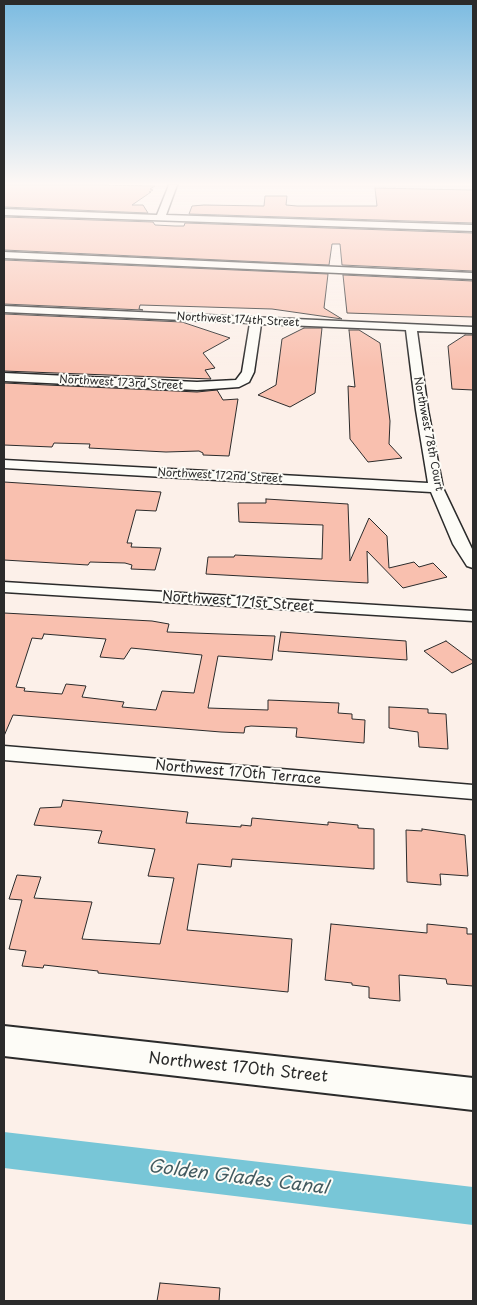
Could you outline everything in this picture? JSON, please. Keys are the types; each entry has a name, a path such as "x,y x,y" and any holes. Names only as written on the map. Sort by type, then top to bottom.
{"street":[{"path":"4,255 473,276"},
{"name":"Northwest 174th Street","path":"4,309 473,330"},
{"name":"Northwest 173rd Street","path":"4,377 197,386 238,383 245,379 248,372 256,321"},
{"name":"Northwest 78th Court","path":"411,327 422,410 436,488 461,544 473,563"},
{"name":"Northwest 172nd Street","path":"4,464 436,488"},
{"name":"Northwest 171st Street","path":"4,587 473,616"},
{"name":"Northwest 170th Terrace","path":"4,754 473,792"},
{"name":"Northwest 170th Street","path":"4,1041 473,1094"}],"building":[{"path":"4,246 332,246 329,265 4,250"},
{"path":"340,246 473,246 473,271 342,265"},
{"path":"4,260 328,274 324,308 342,319 272,309 140,305 139,309 143,310 4,304"},
{"path":"343,275 473,281 473,317 347,313"},
{"path":"4,314 182,322 230,338 203,353 215,368 205,370 211,379 4,371"},
{"path":"304,328 322,328 315,393 290,407 258,395 276,385 282,339"},
{"path":"349,330 359,330 380,343 390,421 389,444 402,458 368,462 350,439 348,386 355,387"},
{"path":"465,335 473,335 473,390 452,389 448,346"},
{"path":"4,383 197,392 217,390 223,400 238,399 229,456 203,455 199,451 166,452 89,448 90,444 54,443 52,447 4,445"},
{"path":"4,482 161,492 156,511 136,510 127,543 132,543 131,547 161,548 155,570 131,569 132,565 125,563 90,562 88,565 4,560"},
{"path":"266,499 348,504 350,561 369,518 387,536 389,568 414,562 419,567 433,563 447,577 403,588 367,551 368,583 206,574 208,557 234,557 235,555 322,559 323,525 239,522 238,503 266,503"},
{"path":"4,613 152,621 169,624 167,632 275,636 272,660 218,656 208,708 268,710 268,700 339,703 338,713 352,714 352,719 365,720 364,743 296,737 297,728 251,726 245,727 244,733 221,732 13,715 4,736","holes":["44,634 106,639 100,657 124,659 131,648 202,655 194,693 162,691 156,710 122,707 124,702 82,697 86,686 66,684 62,694 24,691 25,688 16,687 32,638 42,639"]},
{"path":"281,632 406,641 407,660 278,651"},
{"path":"446,641 473,661 473,663 452,673 424,651"},
{"path":"389,707 428,709 428,713 446,714 448,749 419,747 418,732 389,728"},
{"path":"63,800 188,812 186,823 241,827 241,825 251,826 252,818 328,825 328,822 358,825 358,828 374,829 374,869 232,859 231,867 198,864 187,930 292,939 288,992 98,973 98,971 44,965 43,968 22,966 26,951 9,949 22,900 9,899 17,875 41,877 34,898 92,902 82,939 160,944 174,878 148,876 155,849 98,843 102,831 34,825 40,808 61,807"},
{"path":"422,829 465,835 468,876 440,874 441,885 407,882 406,830 422,831"},
{"path":"331,924 427,933 427,924 467,928 467,934 473,934 473,986 447,984 446,979 399,975 400,1001 369,998 369,987 325,980"},
{"path":"160,1283 220,1288 219,1301 157,1301"}],"waterway":[{"name":"Golden Glades Canal","path":"4,1150 473,1206"}]}
